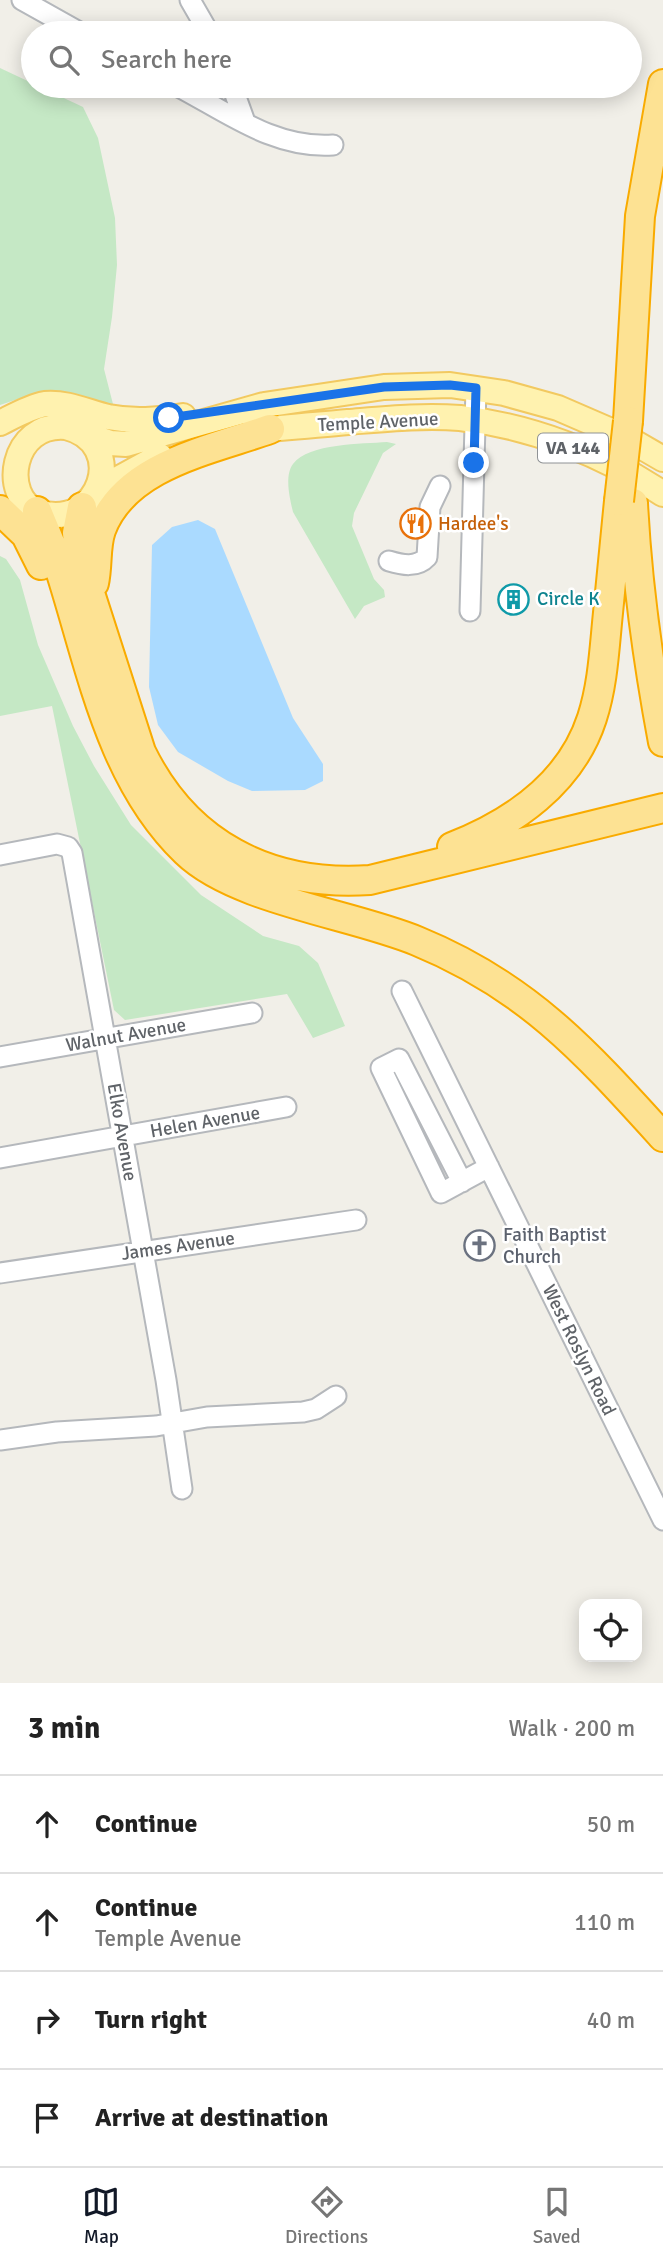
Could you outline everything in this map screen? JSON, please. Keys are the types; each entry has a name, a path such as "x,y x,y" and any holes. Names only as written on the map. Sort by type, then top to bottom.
{"highway":[{"path":"310,878 384,869 451,848 511,819 554,782 586,734 598,692 626,501 630,368 640,216 663,84"},
{"path":"90,596 101,530 123,494 143,477 267,417"},
{"path":"626,501 652,684 663,741"},
{"path":"88,502 78,524 77,547 133,730 163,792 193,826 230,852 272,870 310,878 354,881 378,879 663,808"},
{"path":"0,509 19,526 31,543 62,622 82,646"},
{"path":"32,509 60,569 82,646 123,763 159,821 187,853 233,882 408,937 456,958 499,982 539,1010 571,1038 663,1137"},
{"path":"159,821 205,856 236,874 276,889 332,896 374,892 663,820"}],"main road":[{"name":"Temple Avenue","path":"83,434 114,444 131,443 267,417 384,387 450,385 528,399 558,408 625,437 663,459"},
{"path":"0,424 30,408 49,404 144,421 267,417"},
{"name":"Temple Avenue","path":"88,502 128,472 173,451 225,436 267,417 475,420 536,434 585,453 624,471 663,494"},
{"name":"VA 144","path":"0,441 48,428 66,427 83,434"},
{"path":"32,509 17,492 14,482 15,461 23,443 30,436 48,428"},
{"path":"83,434 94,445 101,460 102,476 88,502"},
{"path":"0,488 32,509"},
{"name":"VA 144","path":"32,509 60,514 88,502"}],"street":[{"path":"22,0 60,21"},
{"path":"190,0 199,21"},
{"path":"200,98 286,142 315,146 333,145"},
{"path":"236,98 245,122"},
{"path":"470,611 476,388"},
{"path":"389,561 414,565 427,557 430,507 440,486"},
{"name":"Elko Avenue","path":"0,855 57,844 64,845 72,853 182,1489"},
{"name":"West Roslyn Road","path":"402,991 663,1520"},
{"name":"Walnut Avenue","path":"0,1057 252,1013"},
{"path":"462,1182 399,1059 381,1068 441,1193 462,1182 489,1167"},
{"name":"Helen Avenue","path":"0,1158 286,1107"},
{"name":"James Avenue","path":"0,1273 356,1220"},
{"path":"0,1440 57,1432 123,1430 226,1415 303,1412 316,1409 336,1396"}],"green space":[{"path":"0,68 21,78 21,98 64,98 83,107 98,138 115,218 117,265 104,369 114,408 82,396 57,391 0,405"},
{"path":"387,442 396,444 383,453 354,513 352,526 374,579 384,590 385,597 364,606 355,619 293,512 288,488 290,469 301,457 323,448"},
{"path":"0,556 6,559 20,580 38,645 73,726 94,766 131,825 201,895 263,936 299,946 318,963 345,1026 313,1038 287,994 125,1020 114,1010 52,706 0,716"}],"water":[{"path":"198,520 215,529 293,718 323,764 323,781 305,790 252,791 228,781 178,752 158,725 149,687 152,545 172,527"}],"place":[{"name":"Hardee's","path":"415,524"},
{"name":"Circle K","path":"514,599"},
{"name":"Faith Baptist Church","path":"480,1246"}],"route":[{"path":"169,418 384,387 450,385 476,388 474,463"}]}
